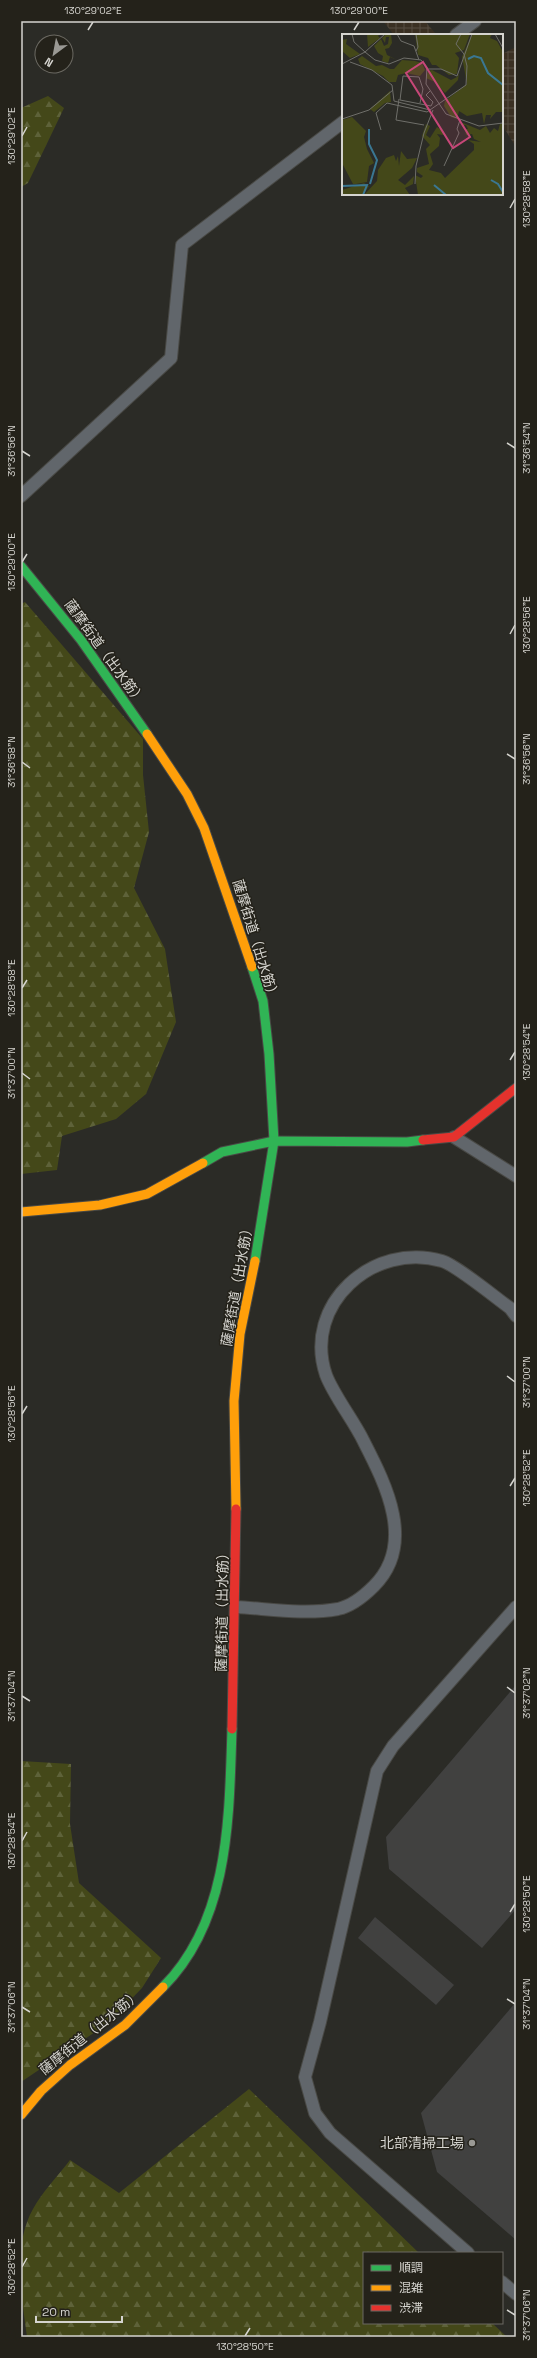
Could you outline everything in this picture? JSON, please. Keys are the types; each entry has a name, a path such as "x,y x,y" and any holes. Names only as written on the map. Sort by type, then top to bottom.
{"street":[{"name":"薩摩街道（出水筋）","path":"21,566 82,640 115,686 187,794 204,828 218,865 263,1001 269,1054 274,1141 260,1234 240,1334 234,1401 237,1531 236,1606 228,1820 212,1907 195,1945 176,1974 125,2025 70,2064 41,2091 21,2115"},
{"path":"21,1212 100,1205 147,1194 222,1152 274,1141 407,1142 454,1137 516,1088"}],"lane":[{"path":"457,34 475,21"},
{"path":"21,496 172,358 182,245 342,123"},
{"path":"454,1137 516,1176"},
{"path":"236,1606 312,1612 341,1608 364,1597 384,1576 394,1555 393,1506 364,1442 326,1375 322,1349 324,1331 329,1313 339,1295 358,1275 372,1266 400,1257 424,1257 444,1261 510,1308 516,1316"},
{"path":"467,2252 330,2133 315,2113 305,2077 320,2022 377,1771 393,1746 516,1607"},
{"path":"503,2283 516,2294"}],"shaded area":[{"path":"383,21 425,21 435,33 414,34 393,34"},
{"path":"516,47 516,147 503,127 503,54"}],"green space":[{"path":"48,96 64,108 28,183 21,187 21,108"},
{"path":"25,602 143,739 143,775 149,832 134,888 165,949 176,1022 146,1094 116,1119 62,1136 57,1170 21,1174 21,604"},
{"path":"21,1761 71,1764 70,1824 79,1883 161,1958 142,1988 107,2024 21,2082"},
{"path":"249,2089 418,2252 363,2252 363,2324 493,2324 507,2337 27,2337 20,2272 22,2239 33,2209 45,2190 70,2160 119,2193"}],"building":[{"path":"516,1685 516,1909 482,1948 389,1869 386,1837"},
{"path":"375,1917 454,1985 436,2005 358,1938"},
{"name":"北部清掃工場","path":"516,2002 516,2240 437,2172 421,2113"}],"traffic: fast":[{"path":"21,566 81,640 147,734"},
{"path":"252,967 263,1001 269,1054 274,1141 255,1261"},
{"path":"203,1163 222,1152 274,1141 407,1142 423,1140"},
{"path":"163,1987 185,1960 202,1931 222,1866 227,1832 232,1729"}],"traffic: slow":[{"path":"147,734 187,794 204,828 252,967"},
{"path":"21,1212 100,1205 147,1194 203,1163"},
{"path":"236,1509 234,1401 240,1334 255,1261"},
{"path":"21,2115 41,2091 70,2065 125,2025 163,1987"}],"traffic: jam":[{"path":"423,1140 454,1137 516,1088"},
{"path":"232,1729 236,1509"}],"place":[{"name":"北部清掃工場","path":"472,2143"}]}
